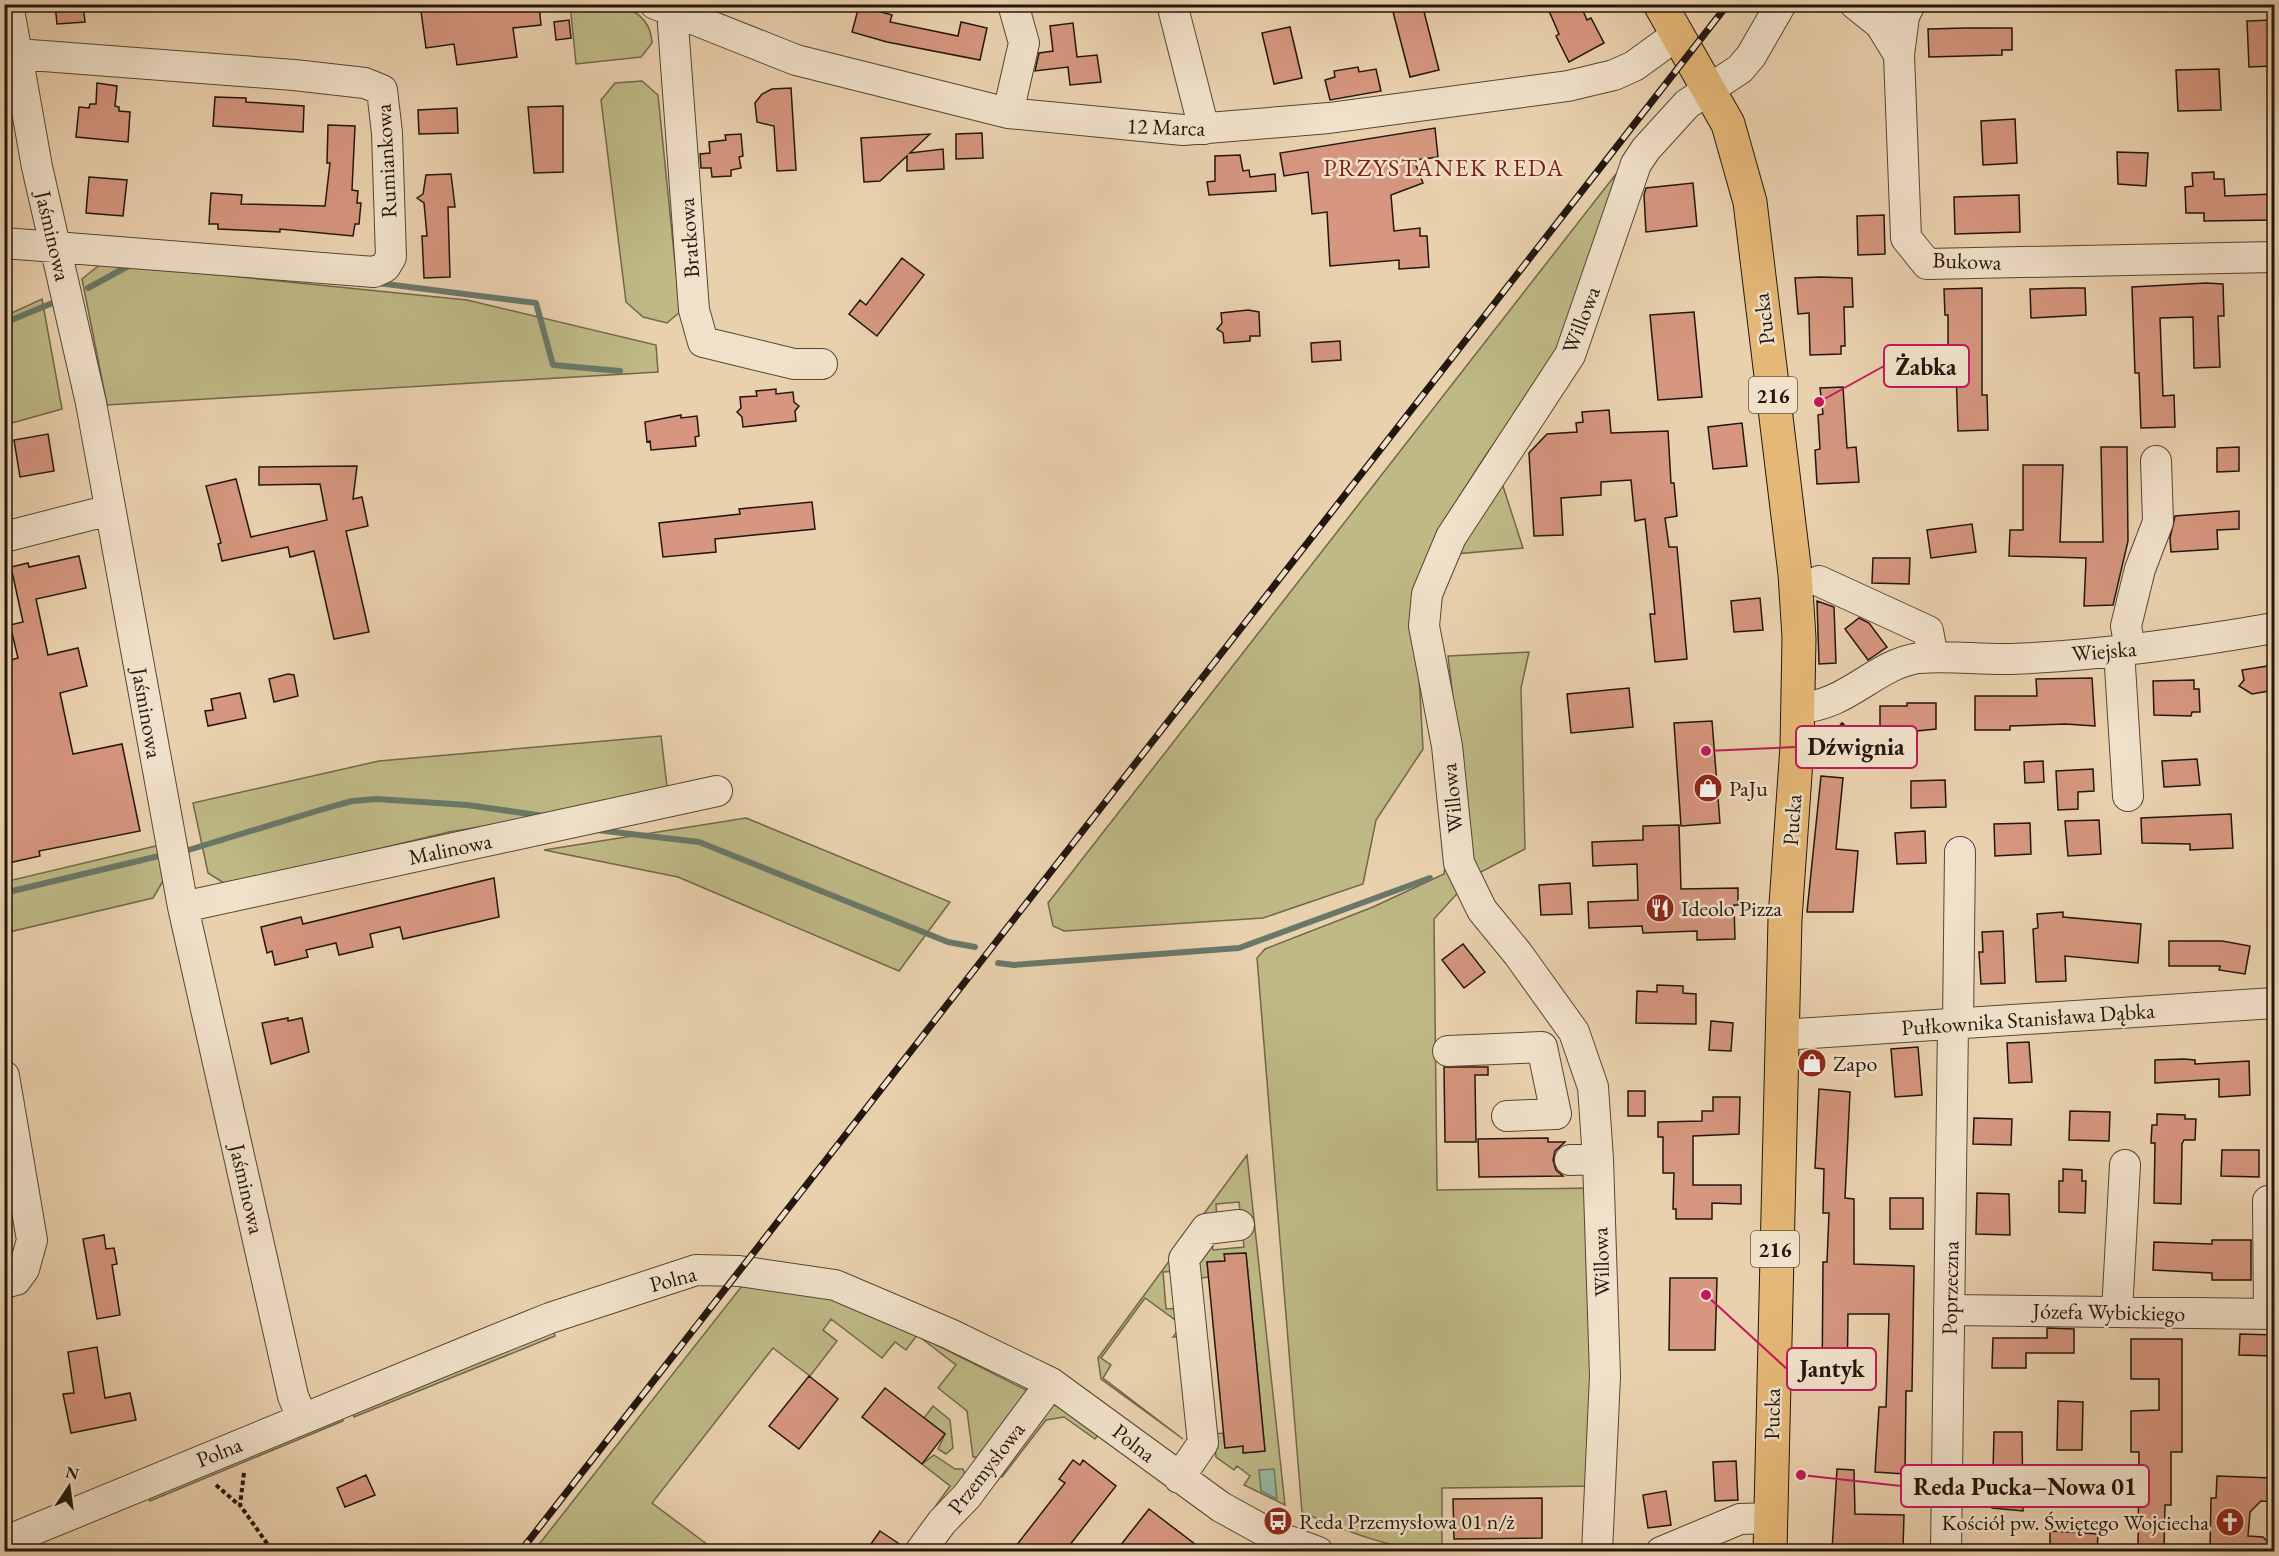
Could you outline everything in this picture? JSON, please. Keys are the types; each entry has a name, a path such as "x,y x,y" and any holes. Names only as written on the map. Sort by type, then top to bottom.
{"main road":[{"name":"Pucka","path":"1660,4 1728,124 1750,202 1810,718 1781,1035 1770,1551"}],"street":[{"path":"1008,113 1024,43 1013,4"},
{"path":"1172,4 1204,129"},
{"path":"1855,4 1880,24 1899,55"},
{"name":"Bukowa","path":"1910,4 1904,16 1899,55 1906,238 1927,264 2274,257"},
{"name":"Willowa","path":"1597,1551 1605,1376 1584,1159 1596,1113 1593,1086 1574,1032 1518,954 1482,910 1459,863 1447,746 1424,626 1427,594 1451,537 1570,355 1636,164 1646,149 1687,104 1740,69 1787,5"},
{"name":"12 Marca","path":"664,8 796,60 1008,113 1096,124 1204,129 1329,118 1568,86 1614,75 1634,66 1678,34"},
{"name":"Bratkowa","path":"664,8 694,310 703,342 794,364 822,364"},
{"name":"Jaśminowa","path":"8,16 37,167 91,403 183,907 291,1385 302,1418"},
{"name":"Rumiankowa","path":"17,54 294,75 365,83 382,90 387,133 391,256 385,267 374,272 56,246"},
{"path":"4,243 56,246"},
{"path":"2128,796 2126,626 2140,569 2158,522 2156,461"},
{"path":"4,537 110,510"},
{"path":"1819,581 1928,631 1933,657"},
{"name":"Wiejska","path":"1810,718 1827,703 1845,696 1893,667 1916,659 1933,657 2011,659 2125,649 2274,628"},
{"name":"Malinowa","path":"183,907 717,791"},
{"name":"Poprzeczna","path":"1946,1551 1949,1310 1960,852"},
{"name":"Pułkownika Stanisława Dąbka","path":"1781,1035 2274,1003"},
{"path":"1448,1051 1542,1047 1557,1114"},
{"path":"4,1076 32,1240 24,1269 16,1280 4,1282"},
{"path":"1507,1116 1596,1113"},
{"path":"2116,1312 2125,1165"},
{"name":"Józefa Wybickiego","path":"1949,1310 2271,1313 2268,1200"},
{"path":"1179,1478 1203,1443 1184,1259 1206,1229 1239,1225"},
{"name":"Polna","path":"4,1542 550,1318 696,1270 739,1271 836,1285 950,1334 1051,1383 1083,1404 1179,1478 1221,1507 1270,1534 1318,1551"},
{"name":"Przemysłowa","path":"920,1551 967,1496 1051,1383"},
{"path":"1661,1551 1740,1519 1771,1518"}],"path":[{"path":"1820,752 1846,720 1844,710"},
{"path":"1810,718 1836,734 1843,735"},
{"path":"240,1505 244,1473"},
{"path":"216,1485 240,1505 273,1551"}],"shaded area":[{"path":"570,5 609,5 634,12 643,19 649,29 652,43 641,57 576,64"},
{"path":"642,81 658,95 680,312 667,323 643,317 626,302 601,100 615,83"},
{"path":"1616,174 1561,350 1486,455 1437,531 1415,601 1423,749 1376,820 1363,884 1263,918 1064,931 1053,926 1048,903"},
{"path":"102,263 467,300 656,345 658,372 107,405 82,279"},
{"path":"42,299 62,409 5,425 5,316"},
{"path":"1501,480 1523,548 1454,554"},
{"path":"1529,652 1521,688 1525,849 1473,876 1434,919 1437,1190 1593,1188 1594,1486 1442,1488 1442,1551 1406,1548 1370,1539 1302,1512 1257,958 1265,949 1373,907 1444,874 1460,756 1448,656"},
{"path":"661,736 668,795 449,832 227,885 208,873 193,803 379,761"},
{"path":"746,818 950,902 899,971 678,877 544,850"},
{"path":"160,845 163,881 153,898 5,933 4,882"},
{"path":"1247,1155 1285,1505 1244,1485 1250,1476 1237,1466 1234,1470 1216,1457 1214,1434 1223,1433 1225,1448 1243,1446 1244,1453 1265,1451 1246,1253 1225,1254 1225,1261 1207,1262 1209,1277 1194,1279 1192,1260 1211,1235 1213,1250 1244,1247 1239,1202 1216,1204 1217,1219 1202,1221 1177,1255 1178,1271 1163,1272 1166,1309 1181,1308 1183,1336 1173,1337 1182,1325 1145,1298 1101,1358 1111,1365 1103,1378 1183,1439 1101,1379 1098,1358"},
{"path":"745,1282 779,1292 835,1297 917,1335 906,1350 895,1342 882,1358 831,1319 823,1330 837,1341 810,1376 773,1348 652,1503 716,1551 533,1552"},
{"path":"552,1327 555,1336 354,1417 353,1413"},
{"path":"917,1335 1028,1391 985,1457 973,1457 967,1411 938,1388 956,1365"},
{"path":"1049,1404 1057,1406 1098,1435 1095,1439 1064,1417 1046,1420 1002,1477 998,1466"},
{"path":"933,1406 950,1420 953,1448 946,1454 938,1449 945,1434 924,1418"},
{"path":"342,1418 343,1421 150,1501 145,1493"},
{"path":"934,1455 955,1469 963,1469 966,1478 925,1521 950,1486 922,1464"},
{"path":"1274,1469 1277,1499 1261,1491 1259,1470"}],"building":[{"path":"55,4 83,4 85,22 57,24"},
{"path":"420,4 539,4 541,25 513,28 517,57 457,65 454,44 426,48"},
{"path":"1406,4 1422,4 1439,70 1410,77 1392,8"},
{"path":"1546,4 1580,4 1587,20 1591,18 1604,43 1569,62 1556,36 1559,34"},
{"path":"859,6 892,15 890,22 958,36 961,22 987,28 980,60 887,42 852,32"},
{"path":"569,20 571,38 556,40 554,22"},
{"path":"2274,20 2274,66 2249,67 2247,21"},
{"path":"1073,23 1077,57 1097,55 1101,82 1070,85 1068,67 1035,71 1039,53 1053,51 1050,26"},
{"path":"1290,27 1302,78 1274,84 1262,33"},
{"path":"2012,28 2012,50 2002,50 2002,55 1929,57 1928,29"},
{"path":"1358,67 1359,72 1376,69 1381,91 1330,100 1325,80 1335,77 1334,71"},
{"path":"2219,69 2221,110 2178,111 2176,70"},
{"path":"97,83 117,86 115,106 119,107 119,111 130,112 128,142 76,137 79,107 89,108 90,104 96,104"},
{"path":"791,88 796,170 777,171 774,126 757,122 755,103 762,94 772,89"},
{"path":"215,97 246,98 246,102 304,106 303,132 213,126"},
{"path":"563,106 563,172 534,173 528,107"},
{"path":"457,108 458,133 419,134 418,110"},
{"path":"2015,119 2017,163 1983,165 1981,121"},
{"path":"328,125 355,126 352,190 358,191 357,203 361,203 359,224 355,224 353,236 280,229 280,232 218,229 218,224 209,224 211,193 242,195 241,204 325,206 330,163 327,163"},
{"path":"1435,128 1438,157 1414,160 1423,183 1391,195 1394,231 1420,228 1420,236 1427,236 1429,267 1399,269 1399,260 1330,266 1327,212 1312,214 1308,172 1284,176 1280,153"},
{"path":"982,133 983,158 956,159 956,134"},
{"path":"741,134 743,156 739,157 741,168 731,170 731,176 712,177 711,168 701,168 700,154 710,153 709,142 726,140 725,135"},
{"path":"930,134 910,153 943,149 944,169 907,171 907,156 880,181 864,182 861,138"},
{"path":"2117,152 2148,153 2146,186 2118,184"},
{"path":"1240,155 1243,171 1249,170 1250,177 1275,174 1276,191 1209,195 1207,182 1215,181 1215,156"},
{"path":"2214,172 2214,179 2224,179 2225,196 2274,194 2274,220 2204,221 2204,213 2186,213 2185,187 2193,186 2192,173"},
{"path":"451,174 455,207 448,207 450,277 424,278 422,236 427,236 424,203 417,198 423,194 426,175"},
{"path":"89,177 127,180 123,216 86,213"},
{"path":"1693,183 1697,226 1646,232 1644,195 1646,188"},
{"path":"2019,195 2020,232 1955,234 1954,197"},
{"path":"1884,215 1885,254 1858,255 1857,216"},
{"path":"902,258 924,275 877,336 849,314 860,300 866,305"},
{"path":"1795,278 1852,278 1853,307 1844,307 1845,346 1841,346 1841,354 1810,355 1809,313 1798,314"},
{"path":"2223,284 2224,316 2218,316 2220,367 2194,368 2193,317 2160,318 2163,396 2174,395 2175,427 2141,428 2139,373 2135,373 2132,287"},
{"path":"1982,288 1982,395 1987,395 1988,430 1958,431 1956,370 1948,370 1948,315 1945,315 1944,289"},
{"path":"2085,288 2086,315 2031,318 2030,289"},
{"path":"1248,310 1259,312 1260,336 1250,336 1250,341 1224,343 1223,333 1217,329 1222,323 1221,313"},
{"path":"1694,312 1702,397 1658,400 1650,315"},
{"path":"1340,341 1341,360 1312,362 1311,343"},
{"path":"1843,387 1847,448 1856,447 1859,482 1817,484 1815,450 1820,449 1818,415 1823,414 1820,388"},
{"path":"776,389 776,394 793,392 794,402 799,406 795,411 796,421 743,427 742,417 737,412 741,408 740,397 757,396 756,391"},
{"path":"1609,410 1611,433 1668,431 1671,483 1674,483 1677,516 1665,518 1669,547 1677,547 1687,659 1655,662 1650,614 1655,614 1645,519 1635,521 1631,480 1601,482 1601,495 1561,498 1563,535 1534,536 1529,453 1547,434 1577,432 1576,423 1583,422 1582,412"},
{"path":"681,415 681,418 697,416 699,436 695,437 696,446 651,450 650,441 647,442 645,422"},
{"path":"1742,423 1747,466 1713,469 1708,427"},
{"path":"48,434 54,471 20,477 14,440"},
{"path":"2101,447 2127,447 2128,541 2113,605 2084,606 2086,558 2009,556 2010,530 2023,530 2023,465 2063,465 2060,542 2103,542"},
{"path":"2239,447 2239,471 2217,472 2217,448"},
{"path":"357,466 353,499 362,497 368,526 346,531 369,632 334,639 314,551 290,557 288,547 222,561 218,544 221,543 206,486 236,479 251,537 327,520 320,484 259,485 259,467"},
{"path":"812,502 815,529 715,539 716,552 663,557 659,523 740,514 739,509"},
{"path":"2239,511 2239,529 2217,530 2218,549 2171,552 2170,538 2175,516"},
{"path":"1972,524 1976,552 1931,558 1927,530"},
{"path":"79,556 86,588 36,599 48,655 78,648 87,686 60,693 73,754 122,744 140,831 39,851 40,856 4,864 4,662 18,658 10,625 23,622 11,567 28,563 29,567"},
{"path":"1873,558 1910,558 1909,584 1872,583"},
{"path":"1760,598 1763,630 1734,632 1731,601"},
{"path":"1817,601 1834,607 1836,663 1819,664"},
{"path":"1859,618 1869,623 1887,647 1868,660 1845,629"},
{"path":"2274,665 2274,690 2252,694 2239,686 2244,680 2242,670"},
{"path":"288,674 294,675 298,696 274,702 269,679"},
{"path":"2092,678 2095,726 2065,724 2010,726 2010,730 1975,730 1975,696 2037,696 2036,679"},
{"path":"2194,680 2194,689 2199,689 2200,712 2192,712 2191,716 2154,715 2153,681"},
{"path":"1629,688 1633,727 1571,733 1567,694"},
{"path":"240,693 246,718 208,726 205,711 213,710 211,699"},
{"path":"1907,703 1936,703 1936,729 1907,732 1907,736 1880,737 1880,706 1907,706"},
{"path":"1712,721 1720,823 1681,826 1674,723"},
{"path":"2197,759 2200,785 2164,787 2162,761"},
{"path":"2043,761 2044,782 2025,783 2024,762"},
{"path":"2093,769 2094,791 2078,792 2078,809 2058,810 2056,771"},
{"path":"1821,776 1843,778 1836,849 1858,851 1853,912 1807,912"},
{"path":"1945,780 1946,807 1911,808 1911,781"},
{"path":"2231,814 2233,848 2190,850 2190,844 2142,843 2141,818"},
{"path":"2099,820 2101,854 2068,856 2065,821"},
{"path":"2030,823 2031,854 1995,856 1994,824"},
{"path":"1679,825 1681,889 1738,888 1738,905 1734,905 1735,939 1697,940 1697,931 1643,933 1642,926 1589,928 1588,902 1638,900 1637,864 1593,866 1592,842 1643,840 1643,826"},
{"path":"1925,831 1926,863 1897,864 1895,833"},
{"path":"494,878 499,917 403,939 400,927 370,934 373,947 339,955 336,943 306,950 308,957 275,965 272,951 267,953 261,927 301,917 303,924"},
{"path":"1570,883 1572,914 1541,915 1539,885"},
{"path":"2063,912 2063,917 2141,924 2138,963 2065,956 2066,981 2036,982 2033,929 2038,928 2037,914"},
{"path":"2003,931 2005,983 1981,984 1979,952 1983,952 1982,932"},
{"path":"2169,941 2222,941 2250,946 2245,974 2219,970 2220,966 2169,966"},
{"path":"1463,944 1485,972 1464,988 1442,960"},
{"path":"1657,985 1683,986 1683,993 1696,994 1696,1024 1636,1023 1637,991 1657,992"},
{"path":"288,1018 288,1021 302,1018 309,1052 271,1064 262,1023"},
{"path":"1711,1021 1733,1023 1731,1051 1709,1050"},
{"path":"2029,1042 2032,1082 2009,1083 2007,1043"},
{"path":"1918,1047 1922,1095 1895,1097 1891,1049"},
{"path":"2155,1060 2195,1060 2195,1064 2249,1061 2250,1095 2219,1097 2219,1079 2155,1083"},
{"path":"1444,1067 1488,1067 1488,1075 1475,1075 1476,1142 1445,1142"},
{"path":"1819,1089 1850,1092 1845,1198 1854,1199 1854,1264 1914,1266 1912,1391 1906,1391 1905,1474 1875,1472 1879,1407 1886,1407 1889,1314 1848,1314 1847,1390 1822,1390 1823,1262 1827,1262 1829,1213 1823,1213 1824,1169 1815,1168"},
{"path":"1628,1091 1645,1091 1645,1116 1628,1116"},
{"path":"1713,1097 1740,1097 1739,1134 1693,1136 1693,1185 1741,1185 1741,1204 1712,1203 1712,1219 1676,1219 1676,1209 1673,1209 1674,1173 1663,1173 1663,1137 1658,1137 1658,1122 1702,1121 1702,1111 1713,1111"},
{"path":"2070,1111 2110,1112 2109,1141 2069,1140"},
{"path":"2157,1114 2185,1115 2185,1119 2196,1119 2195,1140 2184,1140 2182,1144 2181,1204 2154,1203 2155,1143 2151,1143 2152,1125 2157,1125"},
{"path":"1974,1118 2012,1119 2011,1145 1973,1144"},
{"path":"1548,1138 1548,1142 1565,1142 1555,1151 1553,1160 1556,1170 1563,1176 1479,1177 1478,1139"},
{"path":"2222,1150 2259,1150 2259,1177 2221,1176"},
{"path":"2063,1169 2082,1170 2082,1181 2086,1181 2085,1213 2059,1212 2059,1181 2063,1181"},
{"path":"1977,1193 2009,1194 2010,1235 1976,1234"},
{"path":"1890,1198 1923,1198 1923,1229 1890,1229"},
{"path":"104,1235 106,1249 114,1248 117,1264 112,1265 120,1315 97,1319 83,1239"},
{"path":"2212,1240 2251,1240 2251,1280 2212,1280 2212,1273 2153,1270 2154,1242 2212,1244"},
{"path":"1246,1253 1265,1451 1243,1453 1243,1446 1225,1448 1207,1262 1225,1261 1224,1254"},
{"path":"1670,1278 1717,1278 1715,1350 1669,1350"},
{"path":"2047,1328 2074,1329 2074,1353 2026,1353 2026,1368 1992,1368 1993,1338 2047,1338"},
{"path":"2240,1334 2274,1335 2274,1356 2239,1355"},
{"path":"2131,1339 2182,1339 2182,1452 2171,1452 2171,1505 2165,1505 2164,1551 2138,1551 2139,1452 2131,1452 2131,1411 2159,1410 2159,1379 2131,1379"},
{"path":"97,1347 105,1398 130,1393 136,1420 71,1433 63,1394 74,1393 68,1352"},
{"path":"809,1376 838,1399 799,1449 769,1426"},
{"path":"885,1388 945,1434 922,1464 862,1417"},
{"path":"2058,1401 2083,1402 2082,1450 2057,1450"},
{"path":"1994,1432 2022,1432 2023,1511 1992,1508"},
{"path":"1073,1460 1080,1465 1083,1460 1116,1486 1065,1551 1012,1551 1065,1483 1059,1479"},
{"path":"1736,1461 1738,1500 1715,1501 1713,1462"},
{"path":"1837,1469 1854,1470 1855,1514 1904,1515 1903,1548 1855,1546 1855,1551 1832,1550"},
{"path":"366,1475 375,1495 345,1507 337,1488"},
{"name":"Kościół pw. Świętego Wojciecha","path":"2217,1476 2273,1478 2273,1502 2261,1501 2250,1512 2248,1536 2263,1537 2274,1548 2274,1551 2210,1551 2211,1498 2216,1498"},
{"path":"1666,1491 1671,1525 1648,1528 1643,1495"},
{"path":"1542,1498 1542,1538 1454,1539 1453,1499"},
{"path":"1149,1509 1204,1551 1116,1551"},
{"path":"880,1531 904,1547 903,1551 866,1551"},
{"path":"2050,1531 2098,1534 2097,1551 2050,1549"}],"waterway":[{"path":"88,288 132,264"},
{"path":"378,283 536,303 553,365 620,371"},
{"path":"4,323 55,302"},
{"path":"182,852 352,801 377,799 467,805 544,816"},
{"path":"597,830 699,842 948,942 975,947"},
{"path":"4,893 163,855"},
{"path":"998,963 1014,965 1239,948 1430,878"}],"railway":[{"path":"520,1552 1728,4"}],"place":[{"name":"Żabka","path":"1819,402"},
{"name":"Dźwignia","path":"1706,751"},
{"name":"PaJu","path":"1708,788"},
{"name":"Ideolo Pizza","path":"1660,908"},
{"name":"Zapo","path":"1812,1063"},
{"name":"Jantyk","path":"1706,1295"},
{"name":"Reda Pucka–Nowa 01","path":"1801,1475"},
{"name":"Reda Przemysłowa 01 n/ż","path":"1278,1521"},
{"name":"Kościół pw. Świętego Wojciecha","path":"2230,1522"}],"district":[{"name":"PRZYSTANEK REDA","path":"1444,167"}]}
